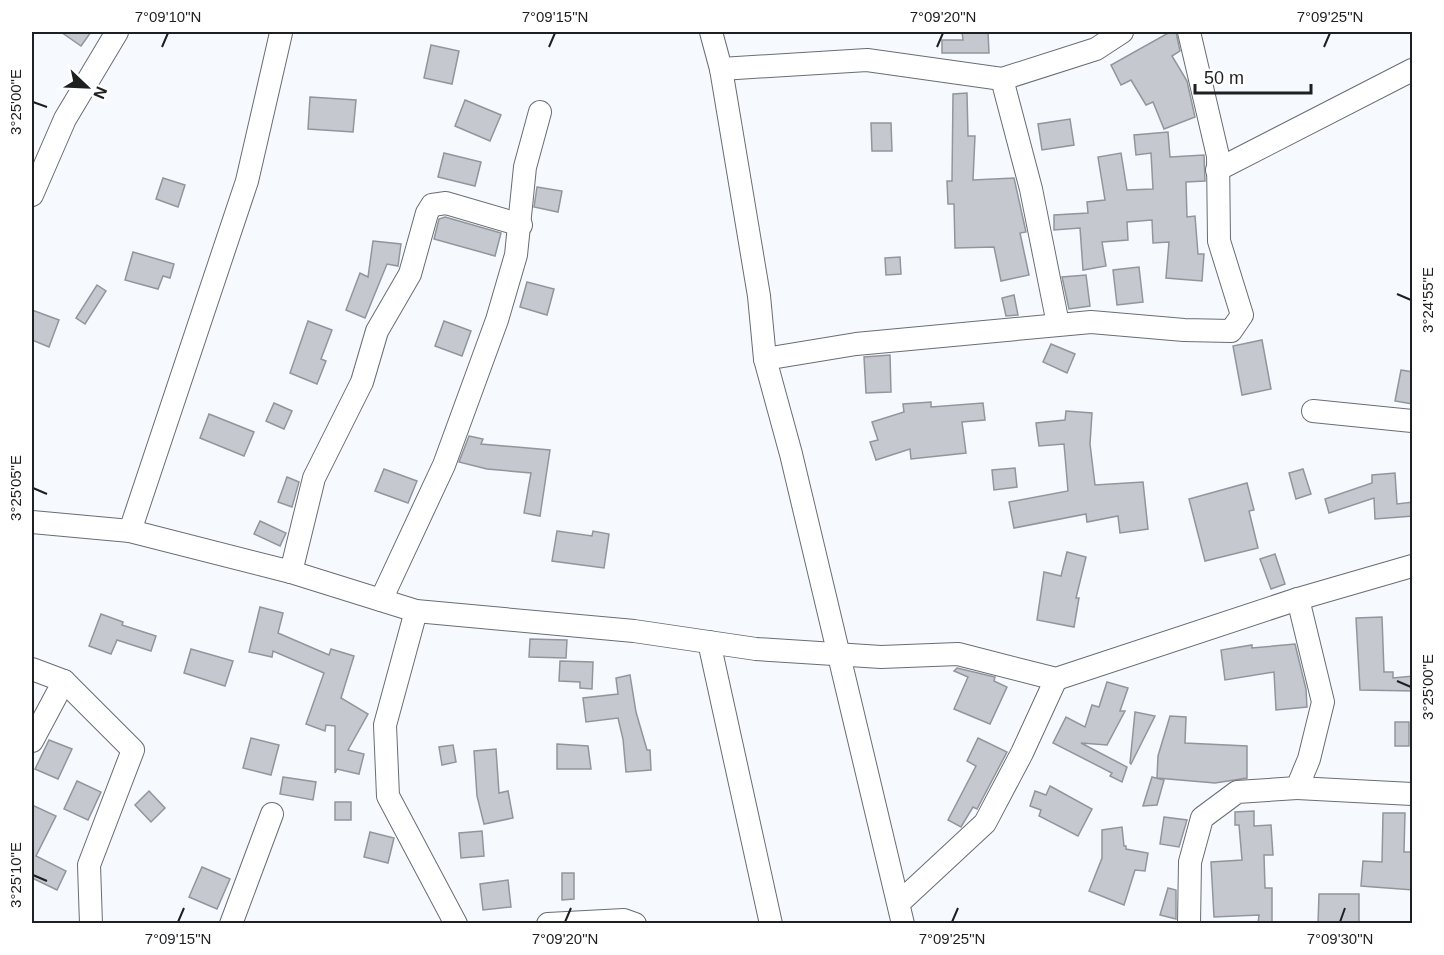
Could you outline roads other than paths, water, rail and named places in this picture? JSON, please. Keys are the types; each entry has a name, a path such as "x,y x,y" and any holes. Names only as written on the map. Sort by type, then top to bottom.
{"street":[{"path":"32,195 65,119 117,32"},
{"path":"711,32 721,69 759,296 765,359 902,913"},
{"path":"721,69 867,60 1002,79 1096,49 1122,32"},
{"path":"765,359 856,344 1091,322 1184,330 1230,331 1242,315 1219,241 1218,156 1189,32"},
{"path":"130,531 247,182 281,33"},
{"path":"1217,170 1413,70"},
{"path":"1002,79 1031,189 1058,324"},
{"path":"381,600 444,465 497,320 516,255 521,225 525,167 540,112"},
{"path":"291,572 314,478 362,382 377,331 410,274 427,213 432,205 446,203 521,225"},
{"path":"1313,411 1413,421"},
{"path":"32,522 130,531 291,572 416,611 634,631 756,649 881,657 958,654 1056,679 1298,599 1413,566"},
{"path":"1297,788 1309,759 1323,702 1298,599"},
{"path":"416,611 385,725 388,796 456,924"},
{"path":"709,642 771,924"},
{"path":"32,669 64,681 133,750 89,865 91,924"},
{"path":"902,913 985,823 1022,753 1056,679"},
{"path":"32,741 64,681"},
{"path":"1189,924 1190,862 1202,818 1237,792 1297,788 1413,794"},
{"path":"231,924 272,814"},
{"path":"548,924 624,920 635,924"}]}
